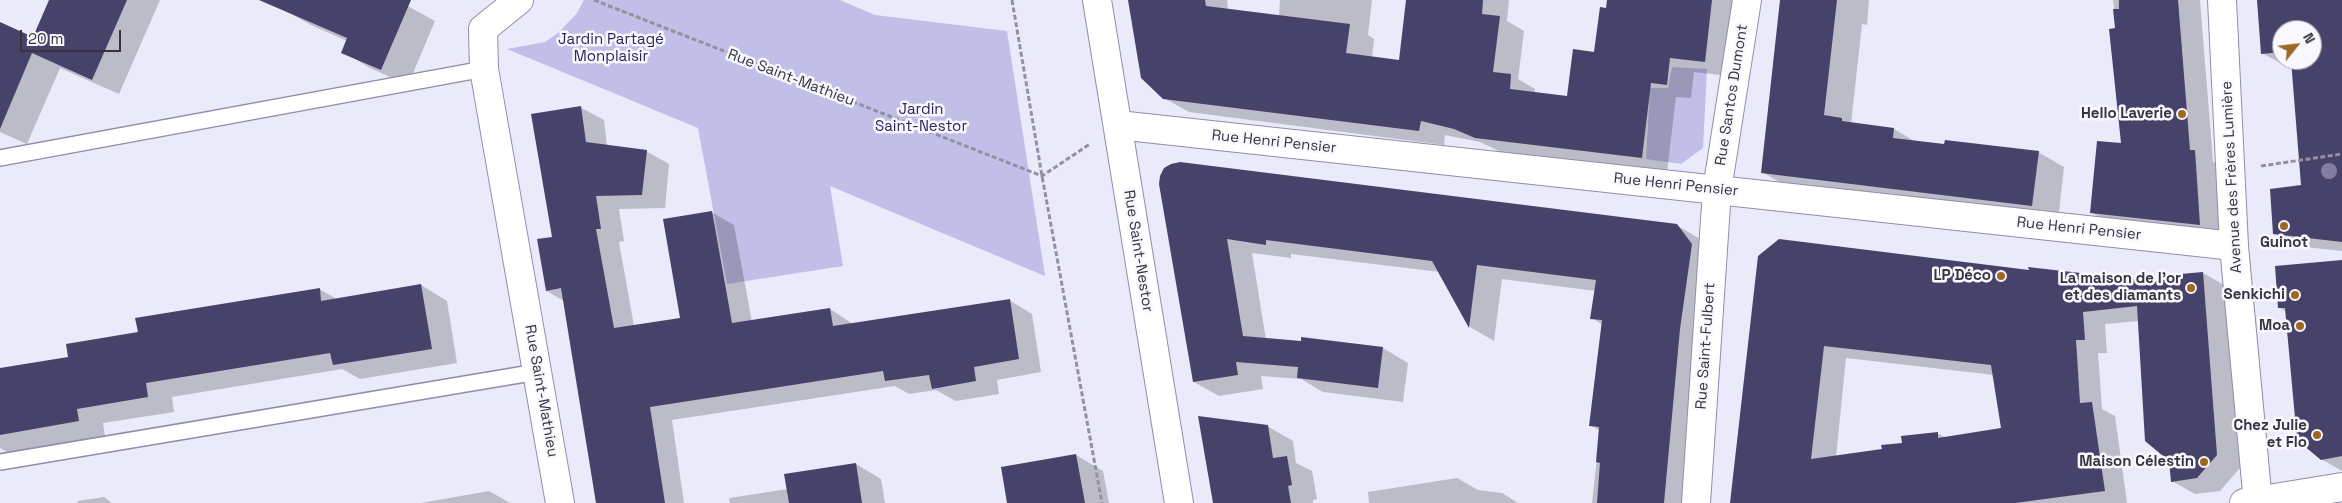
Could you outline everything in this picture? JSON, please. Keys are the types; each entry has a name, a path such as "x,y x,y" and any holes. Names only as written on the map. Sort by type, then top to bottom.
{"street":[{"name":"Rue Saint-Mathieu","path":"519,0 483,29 484,69 560,503"},
{"name":"Rue Saint-Nestor","path":"1098,0 1179,503"},
{"name":"Rue Santos Dumont","path":"1717,190 1747,0"},
{"name":"Avenue des Frères Lumière","path":"2222,0 2234,246 2253,502"},
{"name":"Rue Henri Pensier","path":"1118,125 2234,246"},
{"name":"Rue Saint-Fulbert","path":"1696,503 1717,190"},
{"path":"2253,502 2342,487"}],"lane":[{"path":"0,158 484,69"},
{"path":"0,462 537,372"}],"path":[{"name":"Rue Saint-Mathieu","path":"594,0 1042,176"},
{"path":"1012,0 1102,503"},
{"path":"1042,176 1118,125"},
{"path":"2257,167 2342,154"}],"green space":[{"name":"Jardin Saint-Nestor","path":"584,0 840,0 875,15 1007,31 1045,276 830,186 843,266 727,284 698,128 507,49 545,42 558,33 577,13"},
{"path":"1672,67 1707,69 1703,148 1681,164 1646,159 1650,88 1668,88"}],"building":[{"path":"49,0 127,0 92,80 32,53 0,129 0,22 33,37"},
{"path":"259,0 411,0 381,70 341,53 347,38"},
{"path":"1128,0 1205,0 1206,6 1350,24 1346,53 1399,60 1406,0 1483,0 1482,14 1500,16 1493,72 1511,74 1510,89 1567,96 1573,49 1594,52 1600,7 1606,8 1607,0 1712,0 1705,62 1670,58 1667,85 1651,83 1642,158 1475,138 1454,129 1421,121 1419,131 1163,99 1141,78"},
{"path":"1780,0 1837,0 1824,115 1842,118 1842,121 1894,128 1893,138 1944,144 1945,140 2039,151 2032,206 1761,173"},
{"path":"2119,0 2178,0 2190,150 2195,150 2200,225 2090,213 2097,141 2121,143 2109,29 2115,28 2113,9 2119,9"},
{"path":"2257,0 2342,0 2342,242 2273,234 2270,189 2301,185 2292,70 2322,70 2322,20 2272,20 2272,53 2261,54"},
{"path":"581,106 586,142 647,150 642,195 596,196 601,229 596,229 614,328 680,318 663,219 712,211 732,323 830,308 833,326 1010,299 1019,359 974,367 976,381 932,389 929,375 885,381 883,371 650,407 665,503 596,503 561,288 546,291 537,239 552,237 531,114"},
{"path":"1180,162 1677,224 1692,244 1680,329 1664,503 1597,503 1600,463 1596,462 1599,427 1589,426 1602,320 1590,319 1596,280 1477,265 1469,328 1432,261 1266,240 1266,245 1227,239 1243,336 1301,341 1301,337 1383,347 1378,388 1297,378 1298,367 1236,362 1238,375 1193,382 1159,184 1164,168"},
{"path":"1779,239 2029,270 2028,267 2159,282 2158,276 2203,272 2217,455 2197,478 2171,482 2169,461 2145,441 2137,306 2083,312 2085,340 2076,340 2080,403 2092,402 2105,491 2015,503 1730,503 1758,256","holes":["1824,346 1991,365 2001,428 1938,438 1938,432 1901,436 1902,443 1881,445 1882,449 1811,459"]},
{"path":"2342,260 2342,456 2321,460 2297,440 2285,308 2278,308 2275,266"},
{"path":"421,284 432,349 333,365 330,353 146,383 148,397 77,409 79,421 0,435 0,368 68,357 66,344 138,332 135,318 320,288 321,301"},
{"path":"1198,416 1268,425 1273,458 1287,456 1292,485 1288,486 1291,503 1213,503"},
{"path":"1076,454 1085,503 1007,503 1001,467"},
{"path":"856,463 862,503 789,503 784,474"}],"place":[{"name":"Hello Laverie","path":"2182,114"},
{"name":"Guinot","path":"2284,226"},
{"name":"LP Déco","path":"2001,276"},
{"name":"La maison de l'or et des diamants","path":"2191,288"},
{"name":"Senkichi","path":"2295,295"},
{"name":"Moa","path":"2300,326"},
{"name":"Chez Julie et Flo","path":"2317,435"},
{"name":"Maison Célestin","path":"2204,462"}],"park label":[{"name":"Jardin Partagé Monplaisir","path":"611,48"}]}
